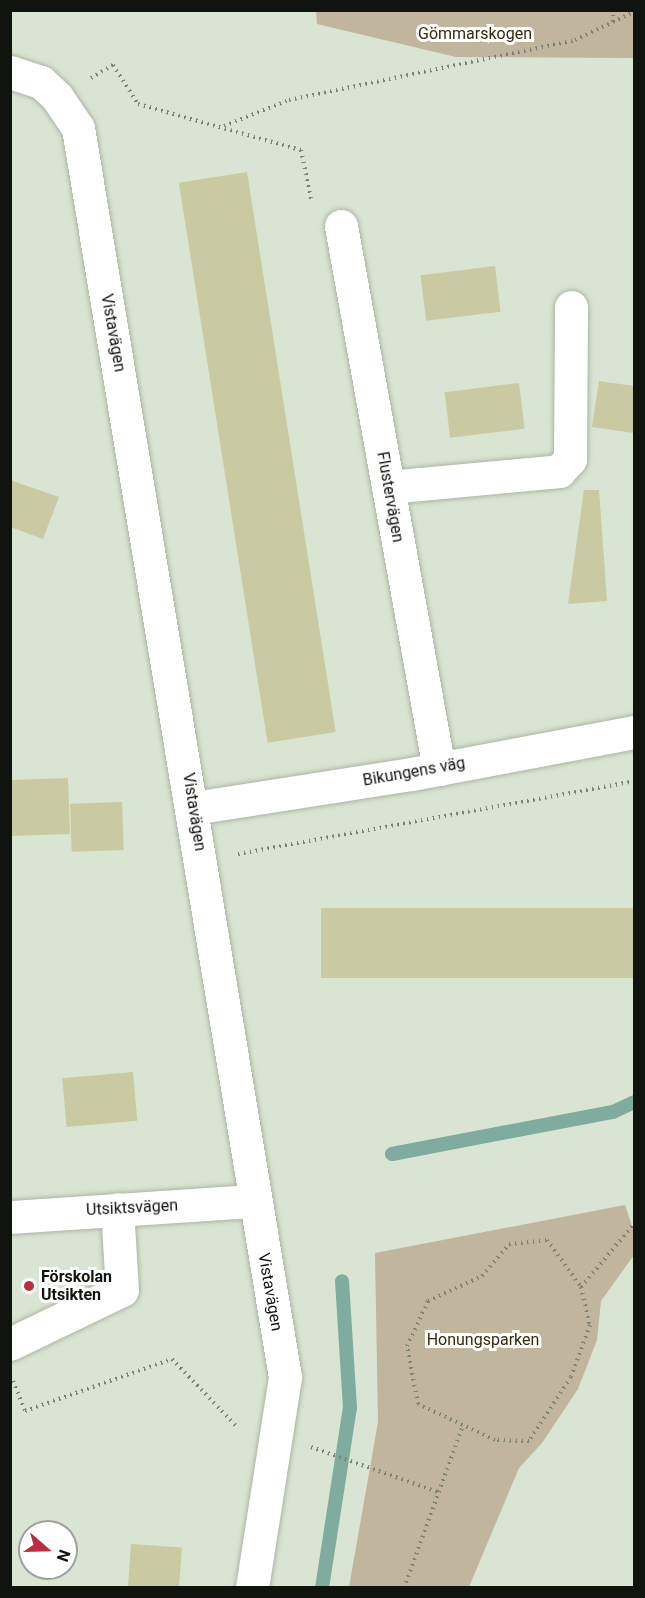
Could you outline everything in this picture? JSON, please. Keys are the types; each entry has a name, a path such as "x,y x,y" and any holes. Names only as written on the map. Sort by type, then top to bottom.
{"street":[{"name":"Vistavägen","path":"10,72 41,82 78,128 194,808 254,1201 285,1377 252,1587"},
{"name":"Flustervägen","path":"327,218 388,487 439,769"},
{"path":"388,487 559,471 570,459 571,307"},
{"name":"Bikungens väg","path":"194,808 439,769 634,732"},
{"name":"Utsiktsvägen","path":"10,1216 254,1201"},
{"path":"10,1344 122,1290 117,1209"}],"path":[{"path":"613,10 613,22"},
{"path":"222,127 289,100 575,40 634,12"},
{"path":"113,64 138,104 301,150 327,218"},
{"path":"202,861 634,781"},
{"path":"581,1287 634,1224"},
{"path":"547,1240 581,1287 590,1325 571,1377 529,1441 495,1440 462,1428 418,1404 407,1346 428,1301 482,1276 509,1244 547,1240"},
{"path":"10,1374 25,1411 172,1359 238,1428 276,1436"},
{"path":"404,1587 462,1428"},
{"path":"323,1451 438,1492"}],"green space":[{"name":"Gömmarskogen","path":"316,11 634,11 634,58 456,57 317,24"},
{"name":"Honungsparken","path":"625,1205 634,1232 634,1255 601,1301 597,1340 578,1389 542,1443 519,1468 469,1587 349,1587 378,1422 375,1253"}],"building":[{"path":"247,172 336,732 268,743 179,183"},
{"path":"495,266 501,312 426,321 421,275"},
{"path":"599,381 634,386 634,433 592,427"},
{"path":"519,383 525,429 450,438 445,392"},
{"path":"10,480 59,497 43,539 10,527"},
{"path":"584,490 599,490 607,601 568,604"},
{"path":"68,778 70,834 12,836 10,780"},
{"path":"122,802 124,850 72,852 70,804"},
{"path":"321,908 634,908 634,978 321,978"},
{"path":"133,1072 137,1121 67,1127 62,1078"},
{"path":"131,1544 182,1548 179,1588 128,1587"}],"waterway":[{"path":"392,1154 613,1112 634,1102"},
{"path":"322,1588 350,1408 342,1281"}],"place":[{"name":"Förskolan Utsikten","path":"29,1286"}]}
